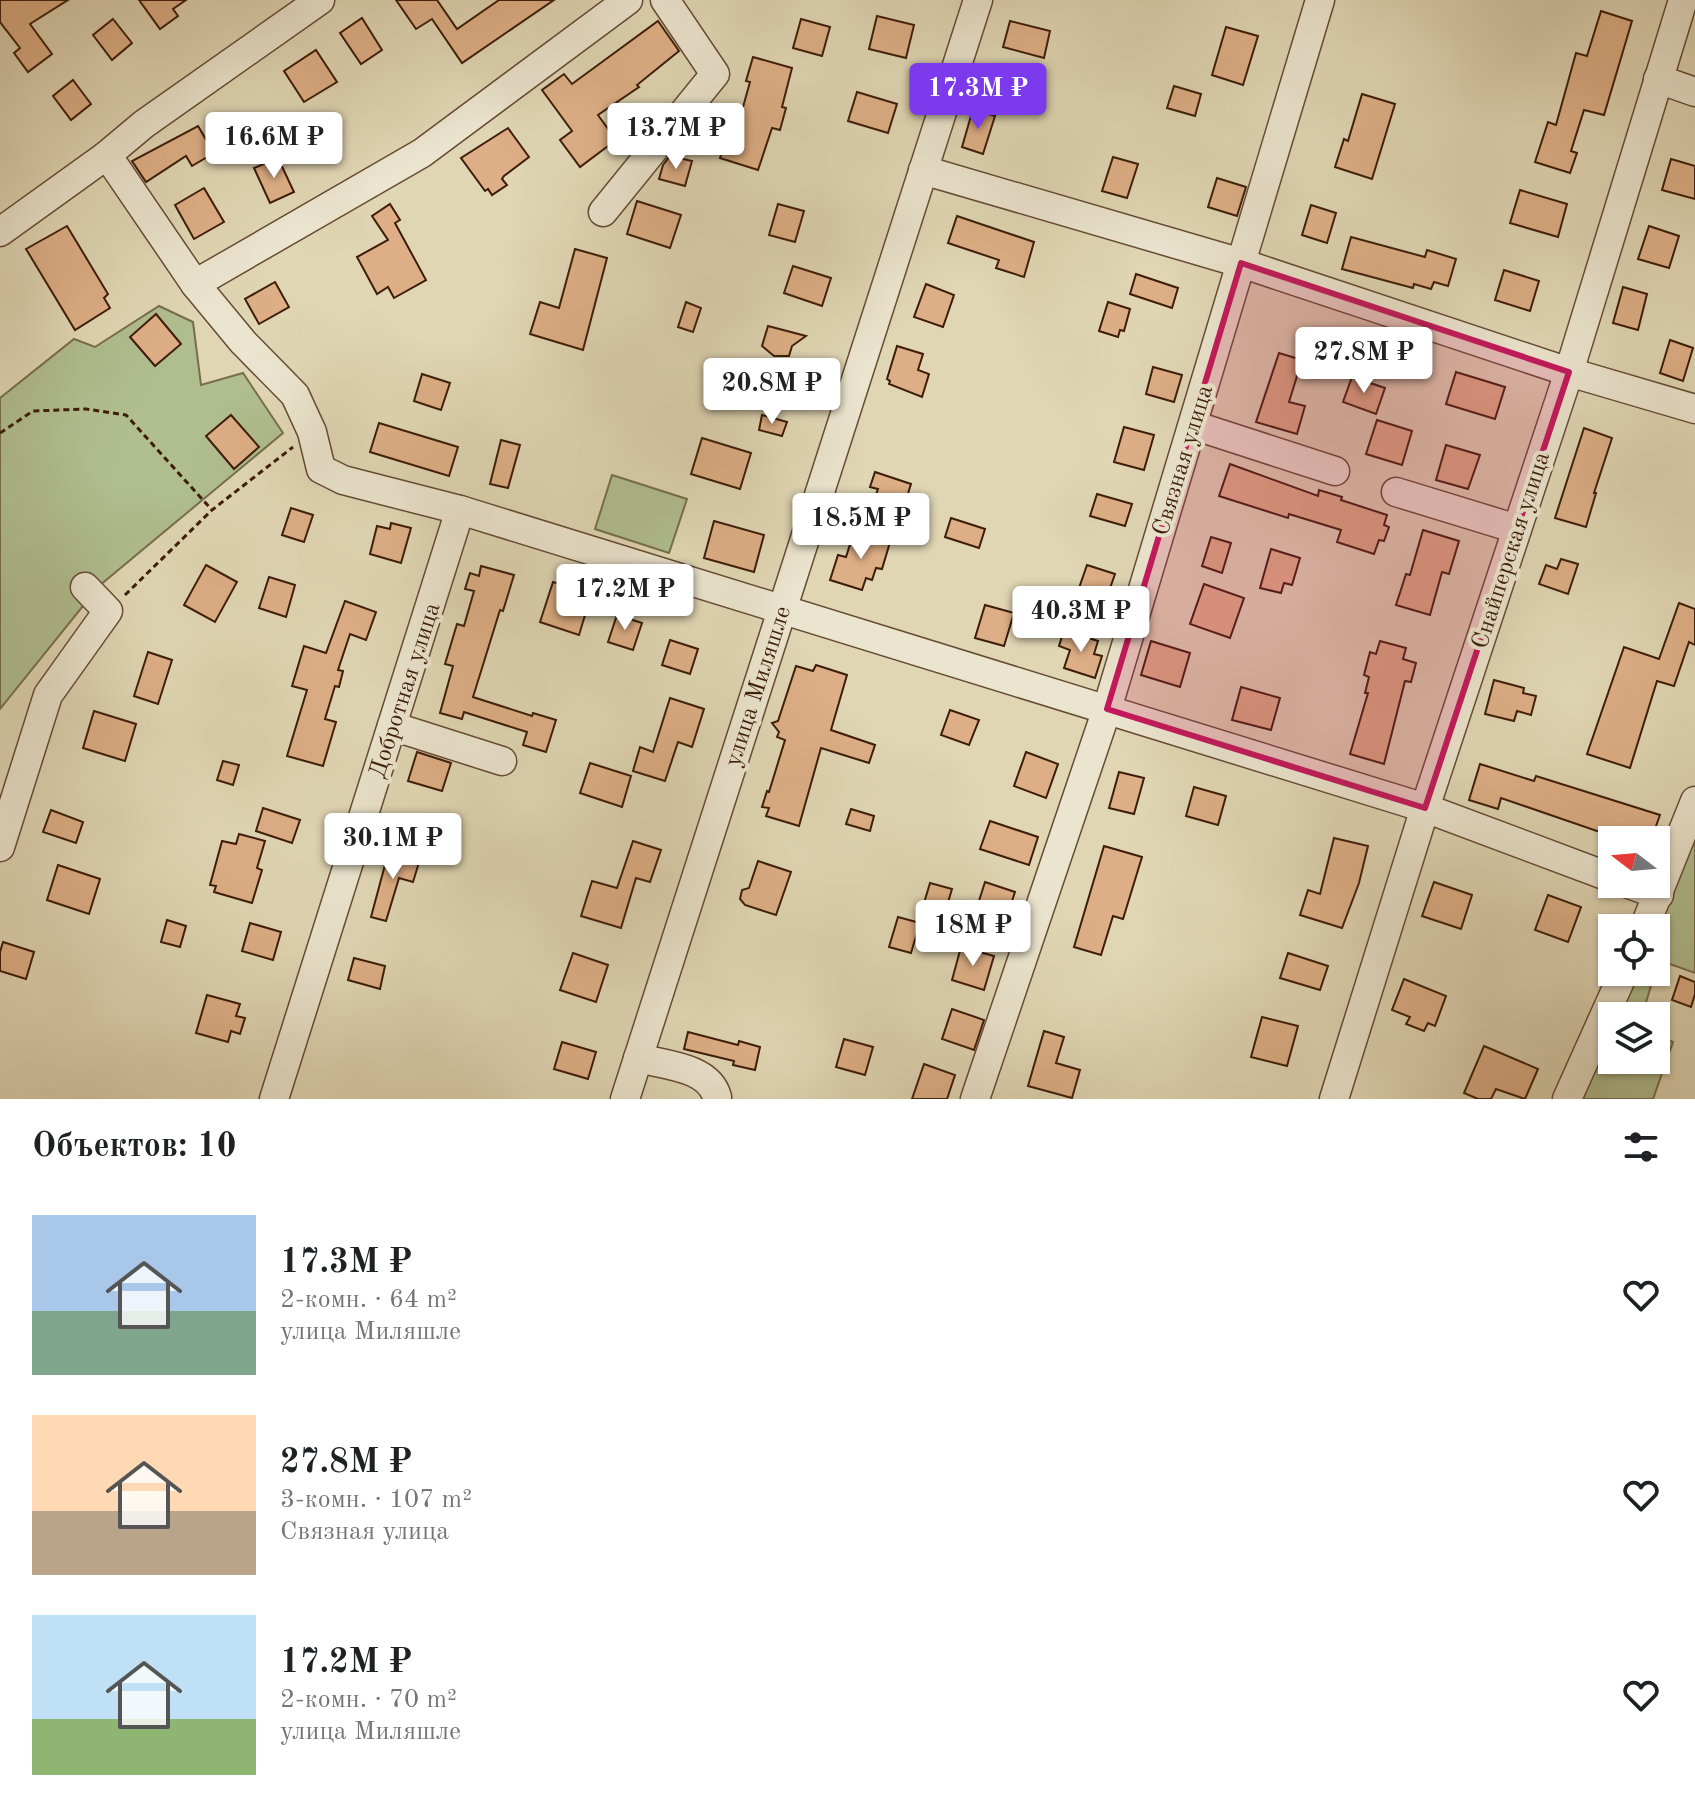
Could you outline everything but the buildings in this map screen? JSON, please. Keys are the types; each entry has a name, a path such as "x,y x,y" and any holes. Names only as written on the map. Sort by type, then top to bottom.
{"street":[{"path":"0,232 107,155 144,124 320,0"},
{"path":"195,284 422,153 628,0"},
{"path":"603,212 715,74 665,0"},
{"name":"улица Миляшле","path":"625,1099 978,0"},
{"name":"Связная улица","path":"975,1099 1107,709 1320,0"},
{"name":"Снайперская улица","path":"1334,1099 1425,808 1569,372 1683,0"},
{"path":"1658,79 1695,92"},
{"path":"107,155 195,284 243,342 295,395 312,432 321,469 343,480 460,510 1425,808 1598,873"},
{"path":"923,170 1241,263 1569,372 1695,409"},
{"path":"1193,425 1335,471"},
{"path":"1396,492 1517,529"},
{"name":"Добротная улица","path":"274,1099 460,510"},
{"path":"0,847 48,695 108,611 85,587"},
{"path":"392,726 502,761"},
{"path":"1670,866 1695,801"},
{"path":"1567,1099 1618,986"},
{"path":"638,1058 696,1073 711,1081 717,1097"}],"path":[{"path":"0,433 33,411 86,409 126,415 212,510"},
{"path":"108,611 212,510 312,432"}],"highlighted area":[{"path":"1241,263 1569,372 1425,808 1107,709"}],"green space":[{"path":"159,306 193,322 201,385 243,373 283,433 99,586 0,709 0,398 74,339 95,347"},
{"path":"612,475 687,499 669,553 595,529"},
{"path":"1695,836 1695,973 1670,964 1670,914 1662,914"},
{"path":"1629,986 1651,986 1646,1002 1622,1002"},
{"path":"1598,1056 1598,1074 1662,1074 1653,1099 1579,1099"}]}
